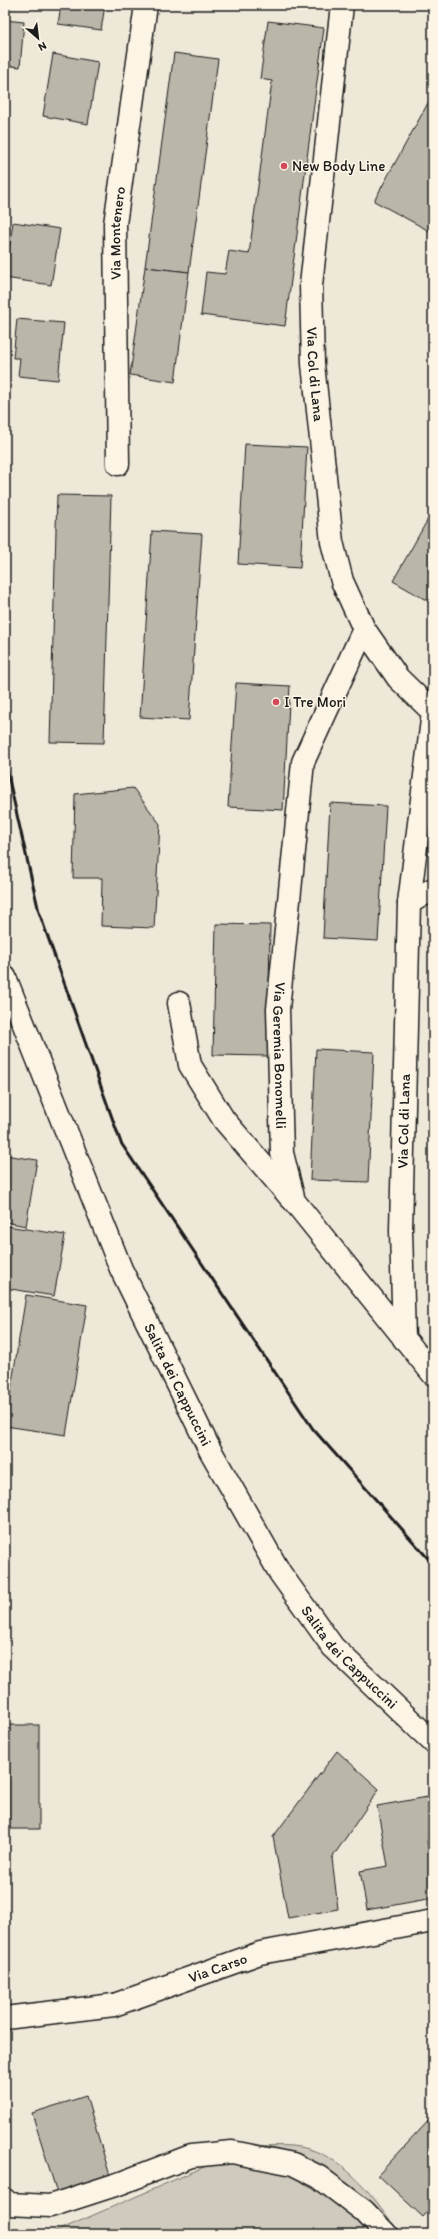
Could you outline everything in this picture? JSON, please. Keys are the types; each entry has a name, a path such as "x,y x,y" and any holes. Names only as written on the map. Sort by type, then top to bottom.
{"street":[{"name":"Via Montenero","path":"118,464 115,224 146,5"},
{"name":"Via Col di Lana","path":"342,5 311,285 313,356 323,460 336,561 364,629 398,678 433,712 409,903 401,1230 404,1338"},
{"name":"Via Geremia Bonomelli","path":"364,629 303,762 278,1009 282,1153 294,1201 433,1374"},
{"path":"409,903 433,889"},
{"name":"Salita dei Cappuccini","path":"5,977 121,1269 210,1450 280,1573 333,1647 433,1742"},
{"path":"179,1003 190,1065 224,1120 294,1201"},
{"name":"Via Carso","path":"5,2018 114,2005 260,1953 433,1920"},
{"path":"5,2200 8,2204 50,2206 121,2183 191,2156 232,2152 293,2164 319,2177 364,2210 386,2234"}],"shaded area":[{"path":"252,2146 292,2146 308,2149 322,2154 336,2162 360,2183 390,2220 366,2234 50,2234"}],"building":[{"path":"5,5 16,5 16,7"},
{"path":"61,5 105,5 101,30 58,24"},
{"path":"5,20 24,22 20,67 5,65"},
{"name":"New Body Line","path":"268,21 324,28 285,326 201,315 206,272 225,274 229,251 249,254 272,81 260,79"},
{"path":"174,53 218,59 189,272 145,267"},
{"path":"53,54 98,62 88,124 43,116"},
{"path":"433,94 433,233 374,201"},
{"path":"13,222 60,229 51,285 5,278"},
{"path":"145,267 189,272 175,382 130,375"},
{"path":"17,319 64,323 58,380 18,376 20,358 13,358"},
{"path":"245,444 307,447 300,568 238,564"},
{"path":"57,495 111,496 104,743 50,742"},
{"path":"432,512 433,513 433,604 393,581"},
{"path":"152,531 202,534 189,720 140,717"},
{"path":"236,683 290,686 283,810 228,807"},
{"path":"133,788 160,824 154,928 101,926 102,878 73,878 75,794"},
{"path":"330,803 386,806 378,941 323,938"},
{"path":"216,924 270,925 268,1056 213,1055"},
{"path":"316,1049 374,1052 368,1182 310,1180"},
{"path":"5,1155 37,1160 26,1226 5,1222"},
{"path":"7,1226 65,1235 54,1296 5,1288 5,1238"},
{"path":"26,1295 87,1305 66,1435 5,1426"},
{"path":"5,1725 39,1725 39,1829 5,1829"},
{"path":"337,1751 379,1789 332,1858 338,1909 288,1918 273,1837"},
{"path":"433,1796 433,1840 427,1841 433,1876 433,1898 367,1910 360,1871 388,1866 377,1806"},
{"path":"86,2096 111,2179 58,2196 32,2113"},
{"path":"433,2116 433,2206 423,2217 378,2175"}],"railway":[{"path":"5,762 39,912 121,1143 313,1429 433,1564"}],"place":[{"name":"New Body Line","path":"284,166"},
{"name":"I Tre Mori","path":"276,702"}]}
